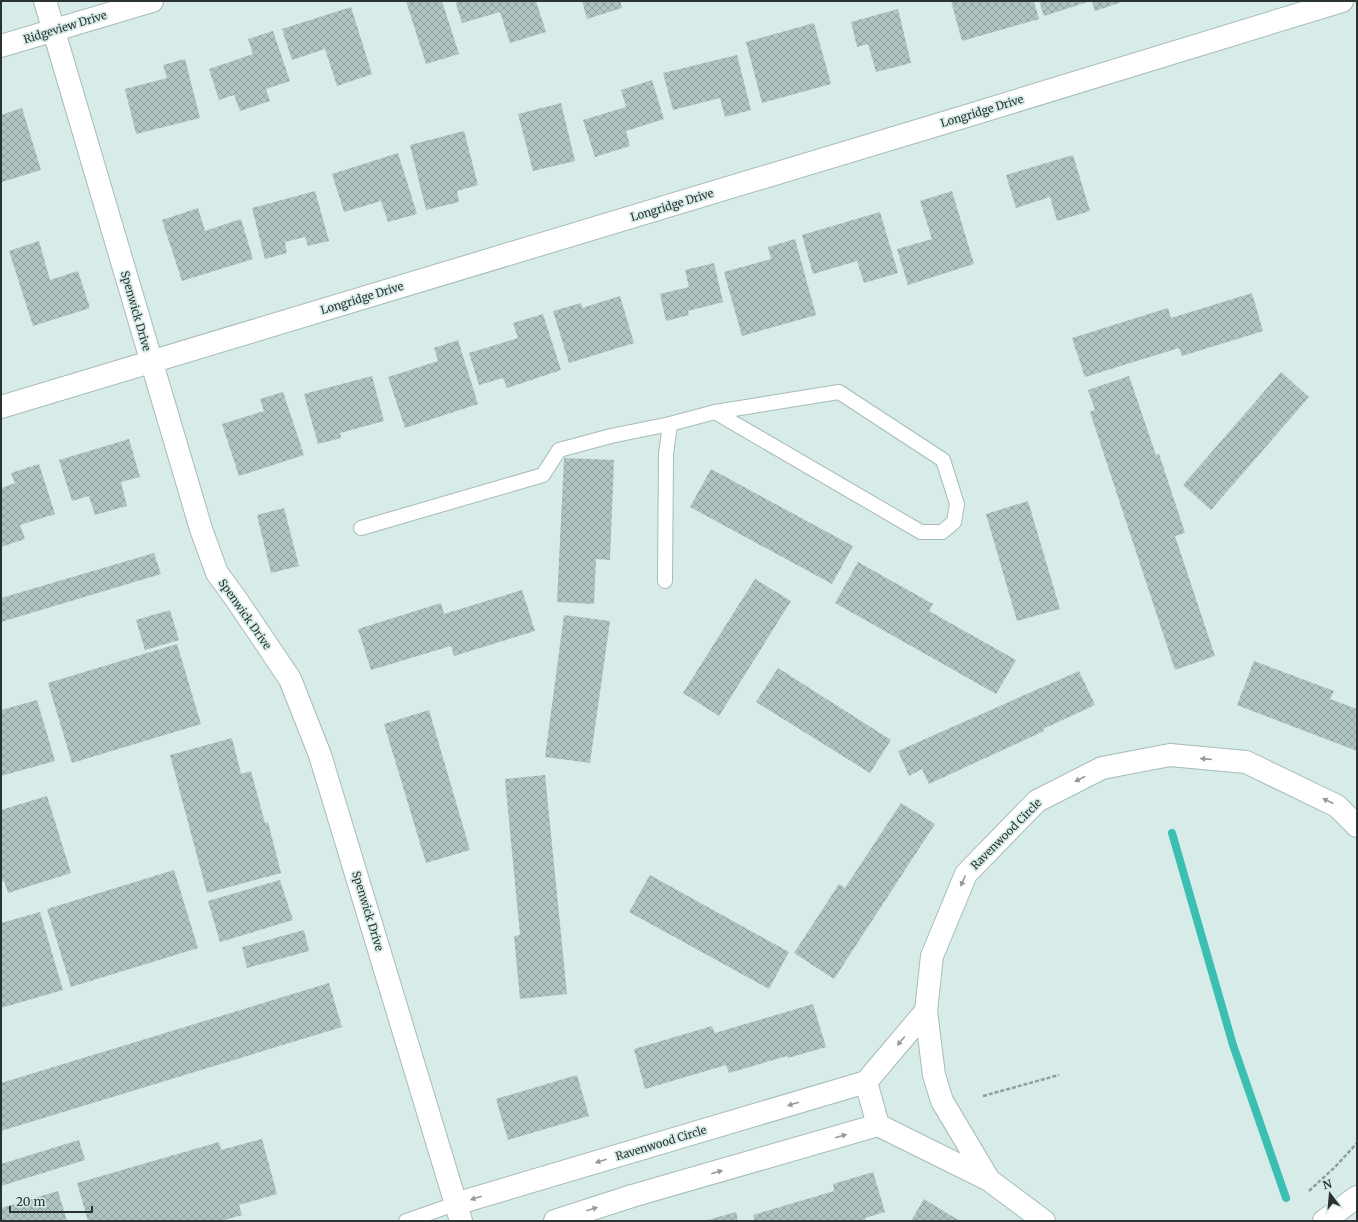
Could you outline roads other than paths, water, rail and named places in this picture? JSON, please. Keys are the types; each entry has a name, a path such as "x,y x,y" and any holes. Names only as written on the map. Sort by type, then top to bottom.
{"street":[{"name":"Spenwick Drive","path":"45,1 200,529 217,574 236,599 290,679 320,755 458,1213"},
{"name":"Ridgeview Drive","path":"1,46 152,1"},
{"name":"Longridge Drive","path":"1,407 1342,1"},
{"name":"Ravenwood Circle","path":"989,1180 942,1101 934,1075 926,1011 932,956 966,874 1037,801 1102,768 1170,755 1246,762 1338,806 1357,826"},
{"path":"555,1221 632,1196 878,1125 866,1082 926,1011"},
{"name":"Ravenwood Circle","path":"458,1213 866,1082"},
{"name":"Ravenwood Circle","path":"878,1125 989,1180 1044,1221"},
{"path":"1324,1221 1357,1197"}],"lane":[{"path":"361,528 543,475 558,450 611,436 670,424 714,412 839,392 943,460 957,504 954,522 942,532 922,532 714,412"},
{"path":"665,581 666,454 670,424"},
{"path":"406,1221 458,1213"}],"waterway":[{"path":"1172,833 1233,1045 1286,1198"}]}
